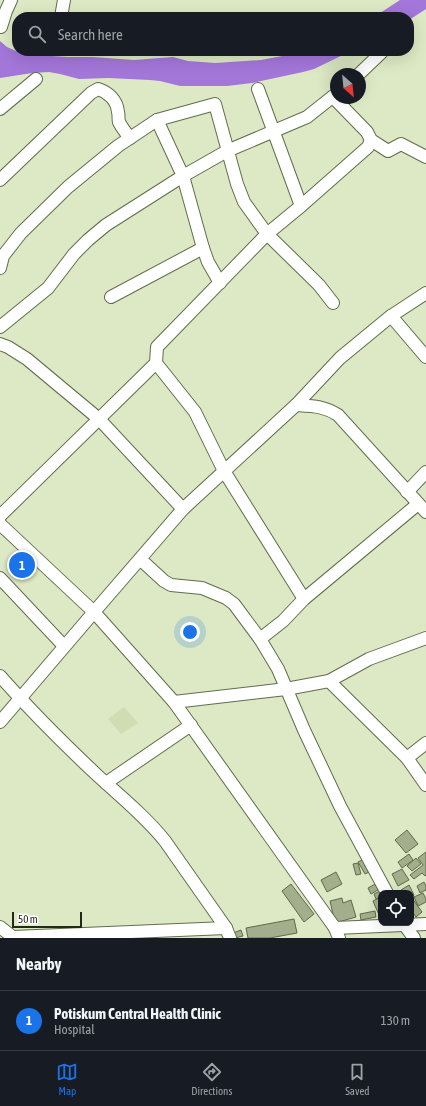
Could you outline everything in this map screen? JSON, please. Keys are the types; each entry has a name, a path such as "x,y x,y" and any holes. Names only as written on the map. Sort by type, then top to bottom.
{"street":[{"path":"1,27 6,10 11,0"},
{"path":"56,0 59,12"},
{"path":"61,12 64,0"},
{"path":"365,68 378,56"},
{"path":"0,108 36,79"},
{"path":"0,180 91,93 98,90 104,91 114,99 118,110 118,120 130,138"},
{"path":"258,90 301,206"},
{"path":"0,328 48,288 74,254 106,225 183,176 227,151 307,117 330,100"},
{"path":"0,268 1,253 68,187 118,146 157,120 215,104 227,151 244,202 267,234 319,284 333,303"},
{"path":"342,104 367,132 371,140 388,151 401,144 426,157"},
{"path":"157,120 183,176 208,262 220,283"},
{"path":"0,516 156,363 157,347 267,234 368,147 371,140"},
{"path":"111,297 204,248"},
{"path":"0,722 183,509 296,405 340,358 391,316 426,293"},
{"path":"391,316 426,357"},
{"path":"0,344 8,347 27,359 99,419 183,509"},
{"path":"156,363 195,412 224,471 304,600"},
{"path":"260,639 304,600 422,508 338,415 330,410 317,406 296,405"},
{"path":"407,492 426,472"},
{"path":"0,524 94,612 174,702 337,933 389,926"},
{"path":"140,559 164,581 171,585 202,588 226,598 234,604 260,639 278,669 304,730 340,806 385,890"},
{"path":"0,578 64,646"},
{"path":"174,702 286,689 330,681 369,659 426,638"},
{"path":"0,676 20,699 106,783 154,827 228,933"},
{"path":"330,681 407,758 426,785"},
{"path":"106,783 190,725"},
{"path":"407,758 426,743"},
{"path":"414,924 426,924"},
{"path":"405,926 414,938"},
{"path":"0,927 13,938 228,933"}],"shaded area":[{"path":"400,0 426,0 426,9 414,17 414,12 382,12"},
{"path":"0,41 12,49 12,56 93,57 134,60 173,57 188,61 215,63 261,60 282,56 341,56 314,69 303,72 252,83 227,86 180,86 160,81 108,78 79,79 49,72 0,78"},
{"path":"20,552 35,565 30,574 25,578 9,565"},
{"path":"124,707 138,723 121,734 108,719"}],"building":[{"path":"407,830 418,844 406,853 395,840"},
{"path":"426,852 426,875 425,876 422,873 414,879 410,875 423,865 418,858"},
{"path":"409,854 413,860 402,868 398,862"},
{"path":"366,858 373,870 365,874 358,862"},
{"path":"416,858 421,864 412,871 407,866"},
{"path":"358,863 361,874 356,875 353,864"},
{"path":"402,869 409,880 398,886 392,874"},
{"path":"336,872 342,884 327,892 321,880"},
{"path":"379,882 381,888 371,894 368,888"},
{"path":"424,882 426,890 420,893 417,886"},
{"path":"291,884 314,914 304,922 282,891"},
{"path":"409,885 412,890 401,890"},
{"path":"378,892 378,898 376,899 374,894"},
{"path":"423,893 426,902 418,906 414,897"},
{"path":"342,898 343,903 351,900 356,917 335,923 330,901"},
{"path":"378,898 378,913 373,901"},
{"path":"414,901 422,912 416,917 414,914"},
{"path":"375,911 376,917 361,920 360,914"},
{"path":"294,919 297,933 270,938 248,938 246,928"},
{"path":"241,930 243,936 235,938 233,933"}],"place":[{"name":"Potiskum Central Health Clinic","path":"22,565"}]}
